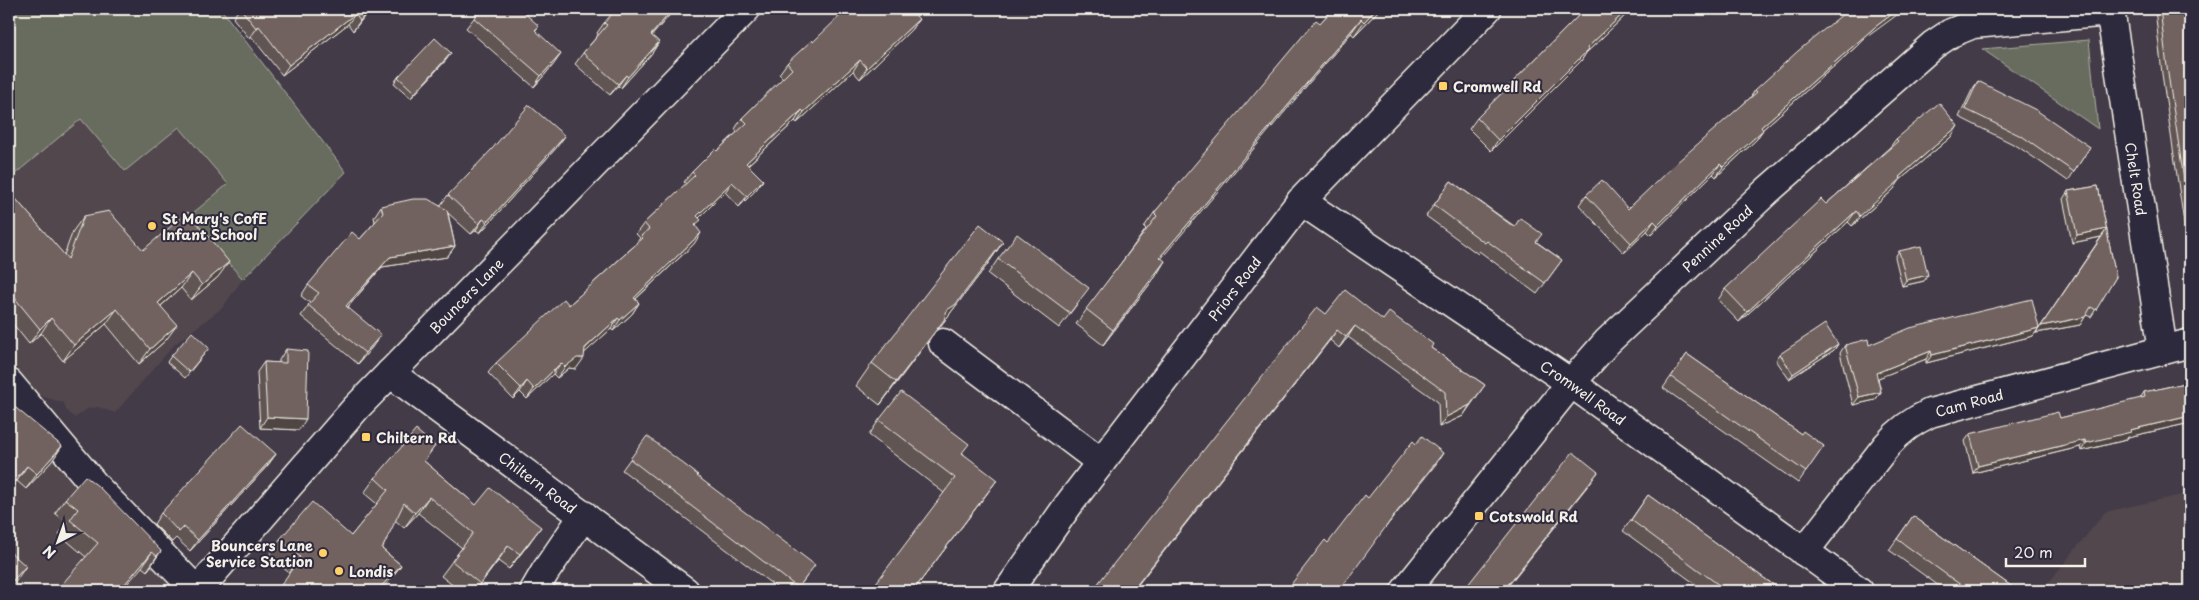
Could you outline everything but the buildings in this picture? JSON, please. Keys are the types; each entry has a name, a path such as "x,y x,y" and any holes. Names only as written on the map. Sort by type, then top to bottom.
{"street":[{"name":"Bouncers Lane","path":"197,591 356,408 746,9"},
{"name":"Priors Road","path":"1008,591 1069,504 1301,202 1487,9"},
{"name":"Chelt Road","path":"2110,10 2163,350"},
{"name":"Pennine Road","path":"1405,591 1571,383 1607,342 1752,205 1932,45 1952,33 1973,24 2110,10"},
{"name":"Cromwell Road","path":"1301,202 1571,383 1859,591"},
{"path":"944,343 1101,462"},
{"name":"Cam Road","path":"1804,552 1887,445 1901,431 1918,419 1930,413 2190,343"},
{"name":"Chiltern Road","path":"390,373 686,591"},
{"path":"9,383 98,489 197,591"},
{"path":"534,591 584,515"}],"shaded area":[{"name":"St Mary's CofE Infant School","path":"9,9 221,9 346,172 243,279 222,308 175,344 115,413 98,407 87,409 75,418 66,410 64,403 41,396 9,359"},
{"path":"9,397 174,583 169,591 26,591 9,577"},
{"path":"2190,493 2190,591 2042,591 2105,512"}],"green space":[{"path":"9,9 221,9 346,172 243,279 187,218 228,184 179,127 125,171 81,119 9,179"},
{"path":"2089,40 2098,129 1982,49"}],"place":[{"name":"Cromwell Rd","path":"1443,86"},
{"name":"St Mary's CofE Infant School","path":"152,226"},
{"name":"Chiltern Rd","path":"366,437"},
{"name":"Cotswold Rd","path":"1479,516"},
{"name":"Bouncers Lane Service Station","path":"323,553"},
{"name":"Londis","path":"339,571"}]}
